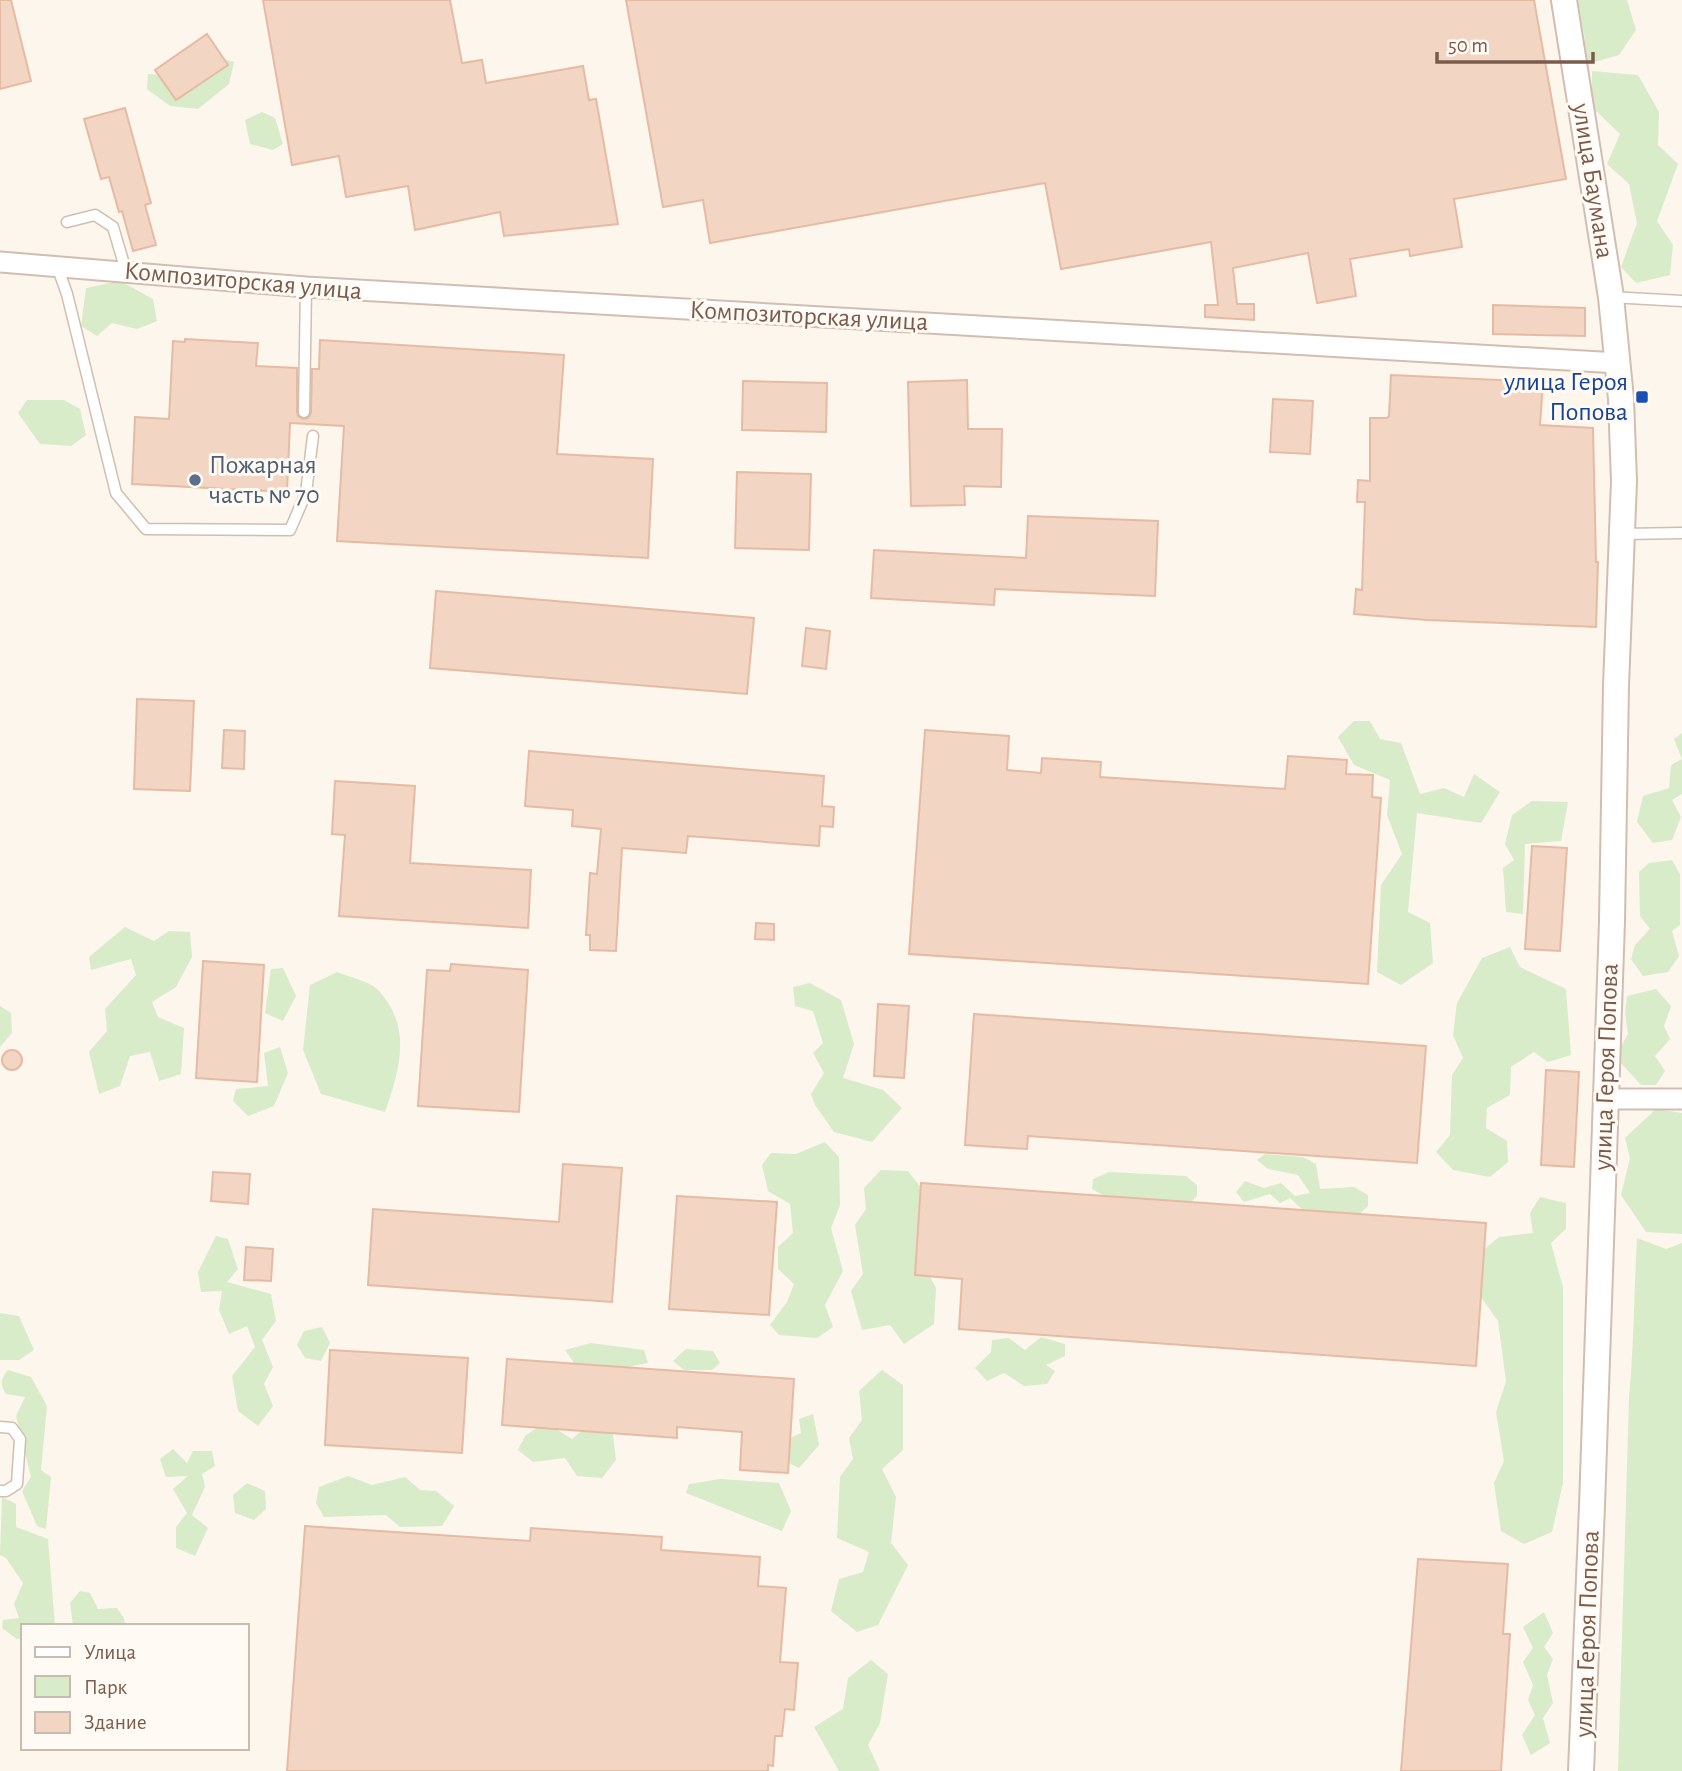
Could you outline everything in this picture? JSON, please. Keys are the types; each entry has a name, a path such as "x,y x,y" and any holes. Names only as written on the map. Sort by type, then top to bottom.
{"street":[{"name":"улица Баумана","path":"1564,0 1611,297 1618,363"},
{"name":"Композиторская улица","path":"0,262 306,287 1618,363"},
{"name":"улица Героя Попова","path":"1581,1771 1612,921 1616,686 1624,481 1618,363"},
{"path":"1604,1099 1682,1099"}],"lane":[{"path":"67,222 95,215 113,227 126,271"},
{"path":"57,265 67,294 116,493 146,529 289,530 306,494 313,436"},
{"path":"304,412 306,287"},
{"path":"1611,297 1682,301"},
{"path":"1622,534 1682,533"},
{"path":"0,1427 12,1428 20,1439 17,1483 6,1491 0,1491"}],"green space":[{"path":"1578,0 1627,0 1636,30 1619,55 1581,66 1585,40"},
{"path":"214,56 234,62 229,84 198,109 170,106 147,89 148,74 177,76"},
{"path":"1592,71 1638,75 1659,112 1658,145 1678,164 1657,221 1673,245 1670,275 1636,283 1621,267 1637,223 1629,184 1607,164 1620,134 1592,107"},
{"path":"262,112 275,118 283,144 273,150 250,144 245,120"},
{"path":"120,281 153,299 157,321 137,329 112,323 97,336 81,326 86,288"},
{"path":"27,400 64,400 80,409 86,435 71,446 40,444 18,413"},
{"path":"1354,721 1370,721 1380,739 1401,743 1420,794 1444,788 1464,797 1474,774 1500,792 1481,823 1417,813 1408,912 1430,923 1433,963 1401,985 1377,972 1381,885 1402,854 1387,815 1390,780 1354,765 1338,737"},
{"path":"1682,733 1682,759 1674,739"},
{"path":"1682,759 1682,794 1672,800 1681,817 1672,840 1653,843 1637,822 1643,796 1669,788 1671,765"},
{"path":"1532,801 1568,802 1561,841 1525,844 1523,914 1506,912 1503,868 1514,860 1505,844 1512,815"},
{"path":"1672,860 1680,874 1680,925 1672,931 1679,956 1668,972 1643,976 1631,959 1635,945 1650,929 1640,916 1639,872 1649,863"},
{"path":"125,927 154,941 169,931 190,932 192,957 176,987 152,1002 158,1017 184,1028 181,1074 159,1081 150,1052 130,1056 120,1086 99,1094 89,1052 107,1031 105,1009 136,975 131,959 91,970 89,957"},
{"path":"1510,947 1520,967 1566,989 1571,1055 1548,1062 1534,1052 1511,1067 1510,1095 1487,1108 1486,1128 1507,1141 1508,1162 1490,1177 1453,1170 1436,1152 1450,1135 1452,1075 1463,1058 1453,1035 1457,1003 1482,958"},
{"path":"283,968 296,996 283,1021 265,1013 271,969"},
{"path":"337,972 364,981 377,989 396,1018 399,1064 385,1112 321,1094 303,1050 310,985"},
{"path":"810,983 841,1000 854,1044 843,1078 883,1090 902,1108 872,1142 834,1132 815,1105 811,1094 824,1073 813,1053 823,1043 813,1011 795,1006 793,987"},
{"path":"1656,989 1671,1006 1664,1026 1670,1039 1655,1056 1665,1071 1656,1085 1641,1085 1620,1062 1620,1048 1628,1034 1625,1014 1627,996"},
{"path":"0,1006 11,1013 12,1033 0,1047"},
{"path":"280,1047 288,1073 274,1106 248,1116 233,1101 236,1089 268,1086 264,1053"},
{"path":"1656,1109 1682,1113 1682,1234 1646,1232 1621,1195 1630,1158 1625,1138"},
{"path":"825,1142 839,1157 840,1205 831,1228 843,1271 825,1305 833,1327 817,1338 779,1335 770,1325 787,1302 794,1284 778,1269 778,1247 793,1233 790,1204 768,1191 762,1165 771,1153 796,1154"},
{"path":"1265,1154 1303,1157 1316,1164 1320,1189 1354,1187 1368,1195 1368,1206 1354,1219 1308,1215 1290,1198 1280,1203 1270,1194 1244,1202 1236,1192 1245,1181 1264,1188 1281,1183 1295,1196 1310,1193 1298,1175 1268,1169 1257,1160"},
{"path":"881,1170 908,1171 936,1207 922,1262 936,1288 934,1324 904,1344 890,1325 862,1330 851,1291 863,1274 855,1225 866,1209 864,1188"},
{"path":"1109,1172 1186,1176 1197,1185 1197,1196 1187,1206 1111,1200 1092,1189 1093,1179"},
{"path":"1540,1197 1566,1203 1566,1229 1551,1243 1563,1287 1563,1483 1552,1532 1524,1544 1501,1531 1494,1483 1504,1461 1496,1412 1506,1381 1498,1321 1476,1290 1477,1255 1499,1237 1533,1233 1530,1213"},
{"path":"216,1236 228,1239 238,1269 227,1282 271,1294 276,1321 262,1340 273,1367 264,1384 273,1406 258,1426 238,1411 232,1376 255,1347 247,1326 229,1334 219,1310 222,1291 201,1292 198,1272"},
{"path":"1637,1238 1666,1249 1682,1243 1682,1771 1618,1771 1629,1398"},
{"path":"0,1313 19,1316 34,1350 19,1360 0,1360"},
{"path":"322,1327 330,1343 321,1361 305,1358 297,1345 304,1331"},
{"path":"1041,1337 1065,1344 1065,1356 1046,1365 1055,1371 1047,1384 1024,1386 1004,1373 987,1381 975,1368 991,1352 992,1340 1009,1338 1025,1350"},
{"path":"591,1343 644,1350 648,1363 602,1372 577,1367 565,1350"},
{"path":"686,1349 713,1351 720,1363 712,1370 684,1370 673,1361"},
{"path":"8,1370 31,1377 47,1406 41,1470 51,1477 46,1529 37,1526 22,1491 31,1477 16,1416 25,1397 6,1394 2,1382"},
{"path":"882,1370 903,1385 903,1450 882,1469 896,1497 891,1543 908,1565 878,1625 857,1632 831,1611 839,1579 863,1572 869,1552 837,1538 840,1477 853,1459 849,1438 862,1420 859,1391"},
{"path":"813,1414 819,1445 799,1468 781,1459 788,1439 801,1433 799,1419"},
{"path":"545,1422 572,1439 588,1425 612,1426 616,1460 602,1478 577,1476 565,1458 533,1462 518,1450 525,1436"},
{"path":"173,1449 187,1463 193,1451 212,1451 215,1466 202,1474 205,1487 192,1515 208,1528 195,1556 176,1548 176,1527 187,1513 173,1489 188,1476 166,1477 160,1459"},
{"path":"348,1476 372,1485 405,1477 420,1490 436,1491 454,1506 442,1526 400,1527 386,1515 324,1517 316,1503 319,1487"},
{"path":"720,1479 779,1483 791,1511 782,1531 686,1493 689,1484"},
{"path":"247,1483 265,1491 266,1509 254,1520 235,1513 233,1495"},
{"path":"2,1497 16,1504 16,1527 48,1539 55,1624 21,1624 21,1639 2,1628 3,1620 19,1618 14,1604 23,1583 6,1558 0,1555"},
{"path":"80,1591 90,1593 98,1609 117,1608 125,1624 73,1624 70,1603"},
{"path":"1544,1612 1553,1633 1544,1647 1553,1659 1547,1675 1553,1703 1543,1718 1550,1743 1531,1755 1522,1735 1535,1715 1528,1700 1533,1685 1523,1662 1533,1648 1523,1627"},
{"path":"871,1660 888,1674 880,1723 868,1745 880,1771 839,1771 814,1727 843,1709 848,1678"}],"building":[{"path":"0,0 11,0 31,81 0,89"},
{"path":"263,0 450,0 462,63 482,60 486,83 583,66 589,100 596,99 618,224 504,236 500,212 415,230 408,186 346,197 339,156 292,165"},
{"path":"626,0 1534,0 1566,179 1454,199 1462,247 1410,256 1409,249 1350,259 1356,296 1317,303 1308,253 1233,268 1237,304 1254,304 1254,320 1205,317 1205,305 1218,305 1211,242 1061,269 1045,183 710,243 703,200 663,207"},
{"path":"207,34 228,65 176,100 155,70"},
{"path":"125,108 151,203 145,205 156,245 133,251 109,177 101,179 84,119"},
{"path":"1493,305 1585,308 1585,336 1493,334"},
{"path":"185,339 258,343 256,366 297,368 297,412 303,419 308,418 311,413 312,369 319,369 320,340 564,355 557,454 653,459 648,558 337,541 344,426 290,423 287,492 132,484 135,417 169,419 173,341 185,342"},
{"path":"1391,375 1543,382 1540,425 1593,428 1598,562 1596,627 1354,614 1356,589 1362,590 1365,502 1357,502 1358,480 1370,481 1370,418 1389,416"},
{"path":"967,380 968,429 1002,429 1001,487 964,486 965,505 911,506 908,382"},
{"path":"743,381 827,383 826,432 742,430"},
{"path":"1273,399 1313,401 1310,454 1270,452"},
{"path":"737,472 811,474 809,550 735,548"},
{"path":"1028,516 1158,521 1155,596 995,589 994,605 871,598 874,550 1026,558"},
{"path":"436,591 754,618 747,694 430,668"},
{"path":"806,628 830,631 826,669 802,666"},
{"path":"137,699 194,701 190,791 134,789"},
{"path":"224,730 245,731 244,769 222,768"},
{"path":"925,730 1009,736 1007,770 1041,773 1042,758 1101,762 1100,777 1285,789 1288,756 1347,760 1346,774 1373,775 1372,797 1381,798 1368,984 909,954"},
{"path":"529,751 824,776 822,806 834,807 833,827 820,826 819,846 688,836 686,853 622,848 616,951 590,950 590,935 586,935 590,873 597,874 601,829 572,826 573,810 525,806"},
{"path":"335,781 415,786 410,863 531,870 528,928 339,916 345,835 332,834"},
{"path":"1532,846 1567,848 1560,951 1525,949"},
{"path":"756,923 774,924 774,940 755,939"},
{"path":"203,961 264,965 257,1082 196,1078"},
{"path":"451,964 528,970 519,1112 418,1106 427,970 450,971"},
{"path":"878,1004 909,1006 904,1078 874,1076"},
{"path":"974,1014 1426,1046 1417,1163 1028,1136 1027,1149 965,1145"},
{"path":"12,1050 19,1053 22,1060 19,1067 12,1070 5,1067 2,1060 5,1053"},
{"path":"1546,1070 1579,1072 1574,1167 1541,1165"},
{"path":"563,1164 622,1168 612,1302 368,1285 373,1209 559,1222"},
{"path":"213,1172 250,1174 248,1204 211,1201"},
{"path":"921,1183 1486,1223 1476,1366 959,1329 962,1279 915,1275"},
{"path":"677,1196 777,1202 769,1315 669,1309"},
{"path":"246,1247 273,1249 271,1281 244,1280"},
{"path":"330,1350 468,1358 462,1453 325,1445"},
{"path":"507,1359 794,1379 788,1473 740,1470 742,1432 677,1427 677,1438 502,1425"},
{"path":"305,1526 530,1541 531,1528 662,1537 661,1550 760,1557 758,1586 786,1588 780,1662 798,1663 794,1710 785,1709 782,1736 775,1736 773,1766 768,1765 768,1771 287,1771"},
{"path":"1418,1559 1508,1564 1503,1634 1510,1634 1501,1771 1401,1771"}],"place":[{"name":"улица Героя Попова","path":"1642,397"},
{"name":"Пожарная часть № 70","path":"195,480"}]}
